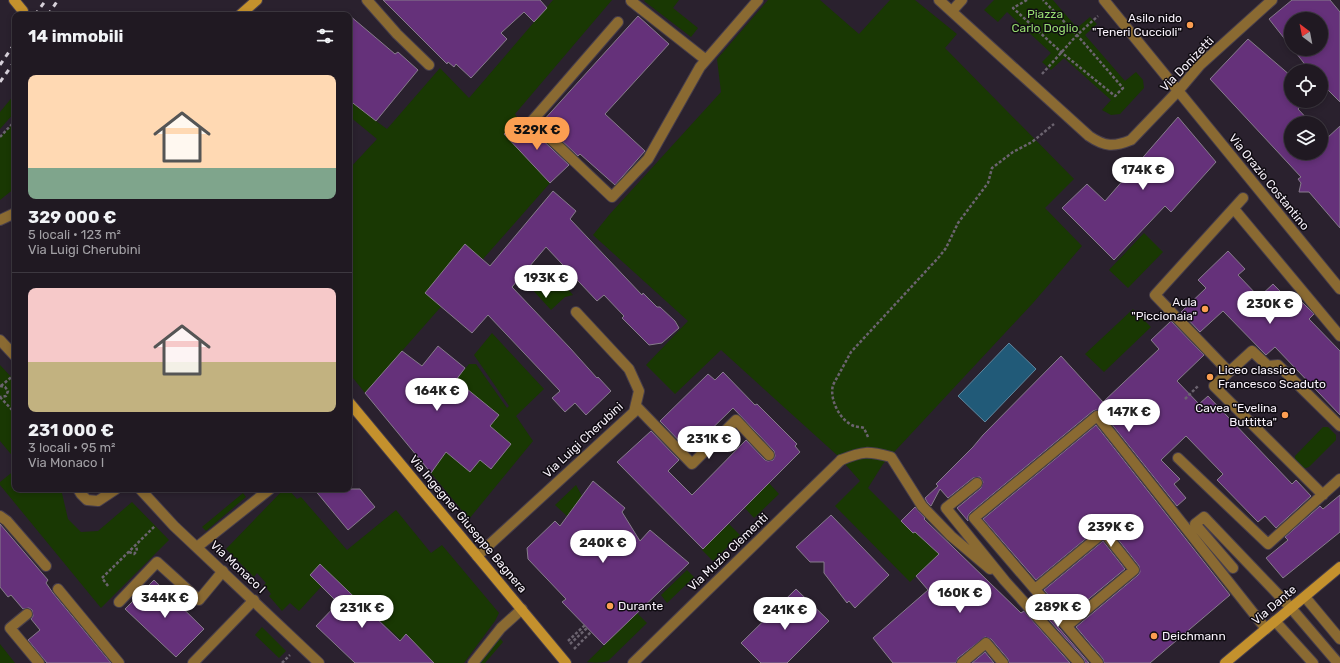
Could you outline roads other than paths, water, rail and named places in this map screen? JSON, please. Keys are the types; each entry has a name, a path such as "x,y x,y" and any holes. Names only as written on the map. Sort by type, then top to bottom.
{"main road":[{"path":"14,0 23,11"},
{"path":"243,12 257,0"},
{"name":"Via Ingegner Giuseppe Bagnera","path":"352,408 478,556 566,663"},
{"name":"Via Dante","path":"1225,663 1340,567"}],"street":[{"path":"367,0 397,34 429,65"},
{"path":"618,22 532,121 612,197 648,159 700,67 758,0"},
{"path":"939,0 952,11 962,0"},
{"name":"Via Donizetti","path":"952,11 1089,136 1099,143 1121,145 1140,133 1200,65 1272,0"},
{"path":"631,2 706,60"},
{"name":"Via Orazio Costantino","path":"1107,3 1340,289"},
{"path":"1229,372 1155,295 1244,198"},
{"path":"1234,209 1340,336"},
{"path":"0,220 12,214"},
{"name":"Via Luigi Cherubini","path":"478,556 634,412 639,391 630,369 576,312"},
{"path":"0,340 12,353"},
{"path":"1323,495 1214,386 1252,351 1268,366 1278,365 1340,426"},
{"path":"636,406 692,464 738,417 769,455"},
{"path":"1098,663 974,518 1098,416 1266,628"},
{"name":"Via Muzio Clementi","path":"632,663 841,460 860,453 873,453 891,457 922,506 951,536 1008,584"},
{"path":"1178,458 1268,544 1340,479"},
{"path":"976,482 946,508 1008,584 1079,663"},
{"path":"80,492 87,500 98,501 112,492"},
{"name":"Via Monaco I","path":"143,492 165,516 319,663"},
{"path":"197,547 266,492"},
{"path":"0,516 6,520 46,566"},
{"path":"1233,568 1195,524 1204,517 1291,608 1338,663"},
{"path":"1035,589 1104,532 1134,570 1067,626"},
{"path":"119,602 157,562 199,600 223,572"},
{"path":"58,589 118,663"},
{"path":"1305,597 1340,639"},
{"path":"193,663 254,600"},
{"path":"473,663 501,628 522,609"},
{"path":"27,614 10,628 39,663"},
{"path":"1276,621 1313,663"},
{"path":"962,663 986,643 1003,663"}],"water":[{"path":"1009,343 1036,369 985,422 958,396"}],"railway":[{"path":"37,12 46,0"},
{"path":"50,12 58,0"},
{"path":"0,65 12,47"},
{"path":"0,82 12,65"}],"place":[{"name":"Asilo nido \"Teneri Cuccioli\"","path":"1190,25"},
{"name":"Aula \"Piccionaia\"","path":"1205,309"},
{"name":"Liceo classico Francesco Scaduto","path":"1210,377"},
{"name":"Cavea \"Evelina Buttitta\"","path":"1285,415"},
{"name":"Durante","path":"610,606"},
{"name":"Deichmann","path":"1154,636"}],"park label":[{"name":"Piazza Carlo Doglio","path":"1045,21"}]}
